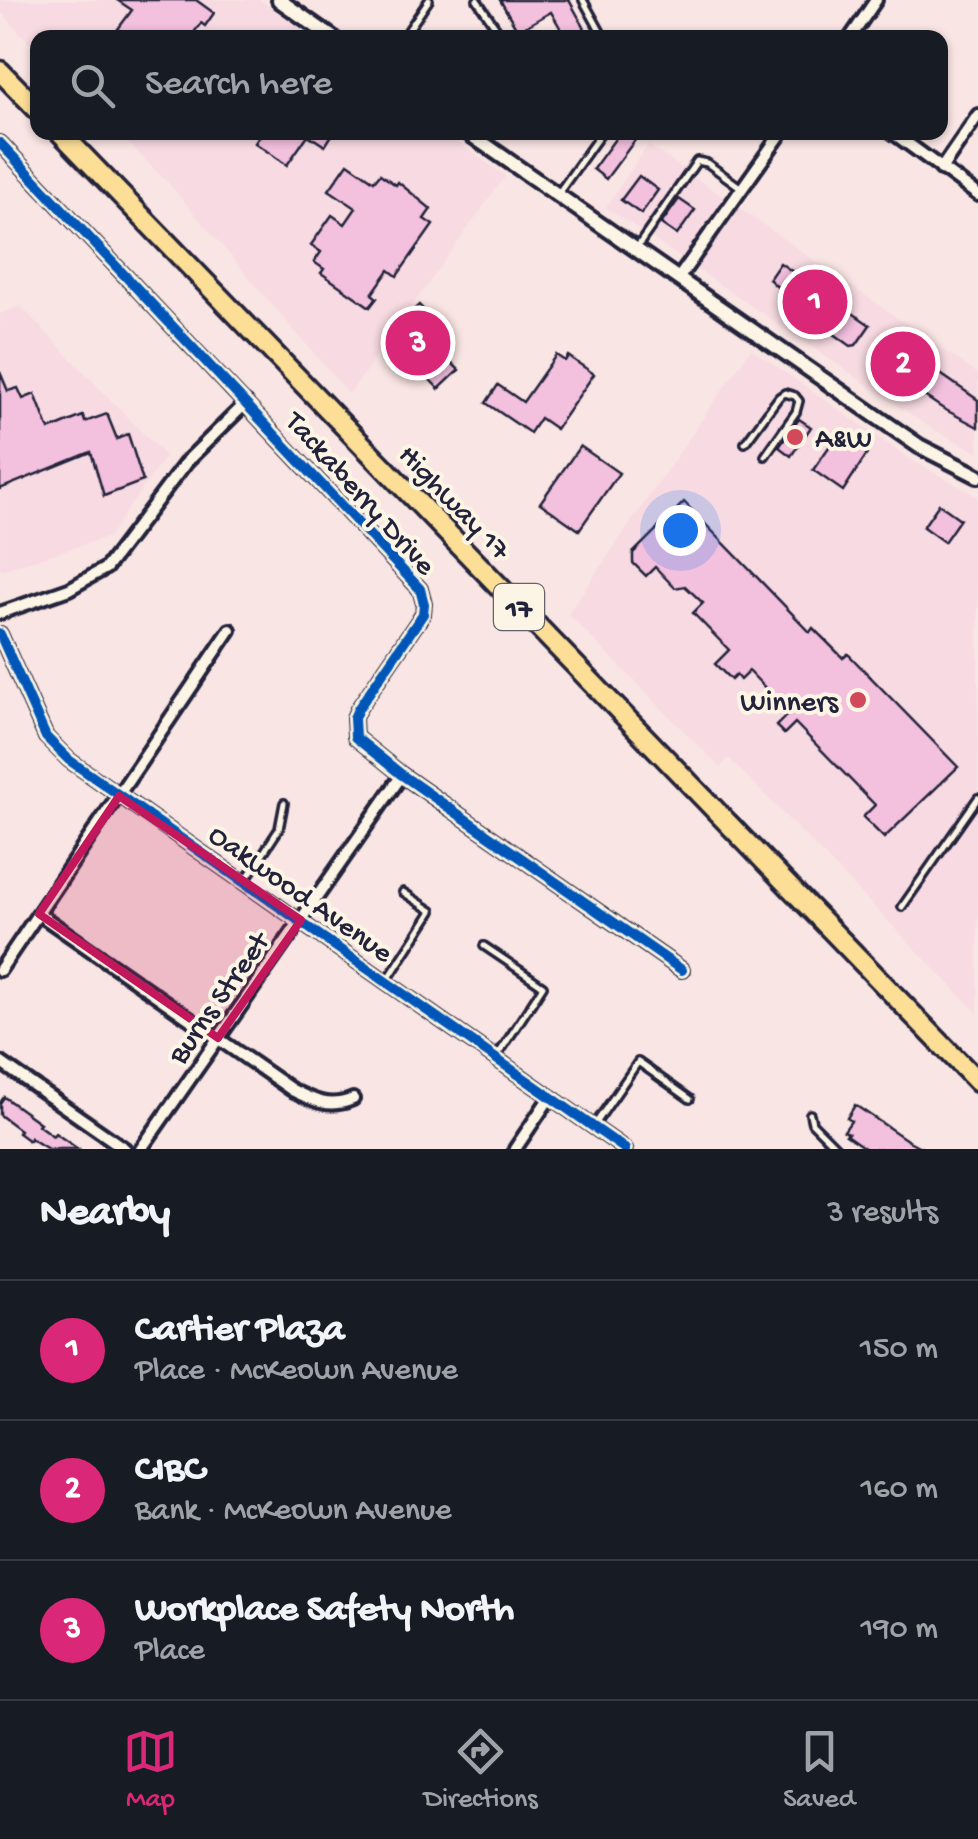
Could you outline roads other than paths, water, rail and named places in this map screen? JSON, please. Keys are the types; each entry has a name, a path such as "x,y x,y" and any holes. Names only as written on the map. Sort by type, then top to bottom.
{"highway":[{"path":"0,71 30,102"},
{"name":"Highway 17","path":"68,140 978,1082"}],"street":[{"path":"279,0 322,30"},
{"path":"855,30 876,0"},
{"path":"941,169 978,115"},
{"path":"478,140 918,446 978,476"},
{"path":"678,280 776,140"},
{"path":"903,140 978,195"},
{"name":"Tackaberry Drive","path":"0,143 415,580 423,596 423,614 354,718 355,737 402,775 682,970"},
{"path":"0,613 69,589 106,568 187,461 246,402"},
{"path":"0,970 230,630"},
{"name":"Oakwood Avenue","path":"0,634 46,737 69,760 625,1149"},
{"name":"Burns Street","path":"142,1149 402,775"},
{"path":"39,914 309,1099 340,1105 353,1099"},
{"path":"0,1062 124,1149"},
{"path":"515,1149 550,1096"}],"lane":[{"path":"408,30 429,0"},
{"path":"477,0 498,30"},
{"path":"583,0 600,30"},
{"path":"556,196 596,140"},
{"path":"634,250 697,162 707,164 743,188"},
{"path":"745,443 779,396 795,396 799,401 796,412 765,456"},
{"path":"902,907 978,798"},
{"path":"244,881 279,829 284,804"},
{"path":"386,981 432,912 403,892"},
{"path":"484,946 543,986 496,1058"},
{"path":"593,1127 638,1062 690,1099"},
{"path":"810,1114 812,1123 838,1149"}],"place":[{"name":"Cartier Plaza","path":"815,302"},
{"name":"Workplace Safety North","path":"418,343"},
{"name":"CIBC","path":"903,364"},
{"name":"A&W","path":"795,437"},
{"name":"Winners","path":"858,700"}]}
